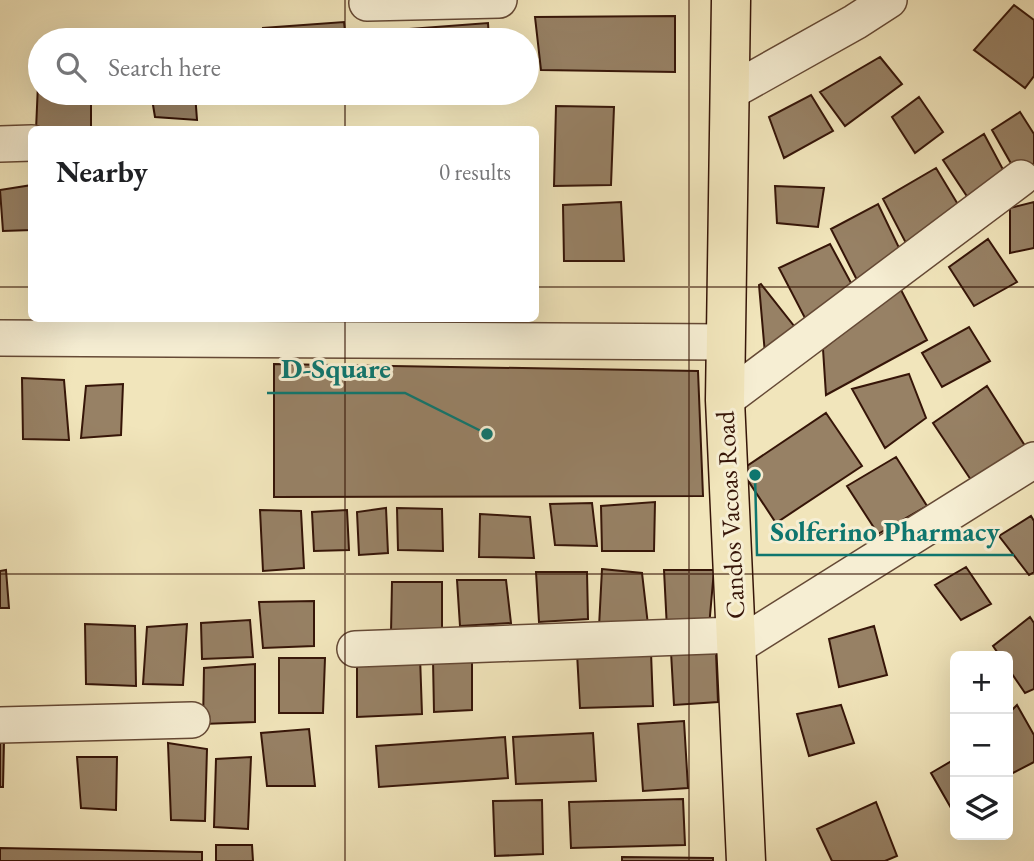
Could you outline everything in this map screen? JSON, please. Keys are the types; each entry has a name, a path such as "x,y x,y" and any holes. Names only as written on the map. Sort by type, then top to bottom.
{"main road":[{"name":"Candos Vacoas Road","path":"732,0 725,400 746,861"}],"street":[{"path":"367,3 499,0"},
{"path":"730,92 890,0"},
{"path":"0,144 28,144"},
{"path":"725,400 1021,178"},
{"path":"0,338 725,342"},
{"path":"355,649 736,641 1034,460"},
{"path":"0,725 192,720"}],"building":[{"path":"1014,5 1034,20 1034,76 1025,88 974,50"},
{"path":"675,16 675,72 541,70 539,28 536,28 535,17"},
{"path":"344,22 345,28 263,28"},
{"path":"488,23 488,28 423,28"},
{"path":"880,57 902,84 845,126 820,92"},
{"path":"811,95 833,131 784,158 769,117"},
{"path":"919,97 943,132 915,153 892,117"},
{"path":"37,105 91,105 91,126 36,126"},
{"path":"153,105 196,105 197,120 155,117"},
{"path":"556,106 614,107 611,185 554,186"},
{"path":"1020,112 1034,134 1034,163 1017,174 992,130"},
{"path":"984,134 1007,177 974,207 943,160"},
{"path":"936,168 965,216 908,247 883,199"},
{"path":"28,186 28,230 3,231 0,190"},
{"path":"775,186 824,188 818,227 777,223"},
{"path":"621,202 624,261 564,261 563,205"},
{"path":"1034,202 1034,248 1010,253 1010,208"},
{"path":"878,204 902,254 857,280 831,229"},
{"path":"988,239 1017,282 974,306 949,267"},
{"path":"830,244 857,294 806,320 779,268"},
{"path":"761,284 798,331 765,354 759,285"},
{"path":"900,288 927,340 826,395 823,349"},
{"path":"969,327 990,361 942,387 922,353"},
{"path":"274,364 698,371 703,496 274,497"},
{"path":"909,374 926,418 885,448 852,389"},
{"path":"22,378 64,380 69,440 23,439"},
{"path":"123,384 121,435 81,438 86,386"},
{"path":"987,386 1027,449 973,483 933,423"},
{"path":"826,413 862,466 776,523 741,470"},
{"path":"896,457 927,506 878,534 847,486"},
{"path":"655,502 654,551 602,551 601,506"},
{"path":"592,503 597,546 555,545 550,504"},
{"path":"386,508 388,553 359,555 357,512"},
{"path":"397,508 442,509 443,551 398,550"},
{"path":"260,510 301,511 304,568 263,571"},
{"path":"347,510 349,550 314,551 312,512"},
{"path":"480,514 530,517 534,558 479,557"},
{"path":"1031,516 1034,521 1034,572 1029,575 999,536"},
{"path":"966,567 991,604 961,620 935,585"},
{"path":"602,569 642,573 648,625 599,627"},
{"path":"6,570 9,608 0,608 0,571"},
{"path":"664,570 714,570 709,627 667,629"},
{"path":"536,572 587,572 588,619 539,622"},
{"path":"457,580 506,580 511,623 460,626"},
{"path":"392,582 442,582 442,634 391,633"},
{"path":"314,601 314,646 263,648 259,602"},
{"path":"1030,617 1034,623 1034,689 1025,693 1013,675 1013,651 996,651 993,646"},
{"path":"250,620 253,657 202,659 201,623"},
{"path":"85,624 135,626 136,686 86,684"},
{"path":"187,624 183,685 143,684 147,627"},
{"path":"874,626 887,675 839,687 829,639"},
{"path":"651,652 653,706 580,708 577,653"},
{"path":"671,652 716,652 718,702 674,705"},
{"path":"420,656 422,714 357,717 357,659"},
{"path":"279,658 325,658 323,713 279,713"},
{"path":"472,659 472,710 434,712 433,660"},
{"path":"255,664 255,722 203,724 204,668"},
{"path":"841,705 854,743 809,756 797,714"},
{"path":"1017,705 1034,735 1034,762 1013,773 1013,714"},
{"path":"684,721 688,788 643,791 638,724"},
{"path":"309,729 315,786 267,786 261,733"},
{"path":"593,733 596,781 516,784 513,737"},
{"path":"505,737 508,778 379,787 376,746"},
{"path":"0,741 4,741 3,787 0,787"},
{"path":"168,743 207,749 205,821 171,820"},
{"path":"77,757 117,757 116,810 81,808"},
{"path":"251,757 248,829 214,827 216,759"},
{"path":"950,762 950,806 931,773"},
{"path":"683,799 685,845 571,848 569,802"},
{"path":"542,800 543,854 495,856 493,801"},
{"path":"876,802 897,856 885,861 832,861 817,829"},
{"path":"216,845 252,845 253,861 216,861"},
{"path":"0,848 202,852 202,861 0,861"},
{"path":"622,857 713,858 713,861 622,861"}],"place":[{"name":"D-Square","path":"487,434"},
{"name":"Solferino Pharmacy","path":"755,475"}]}
